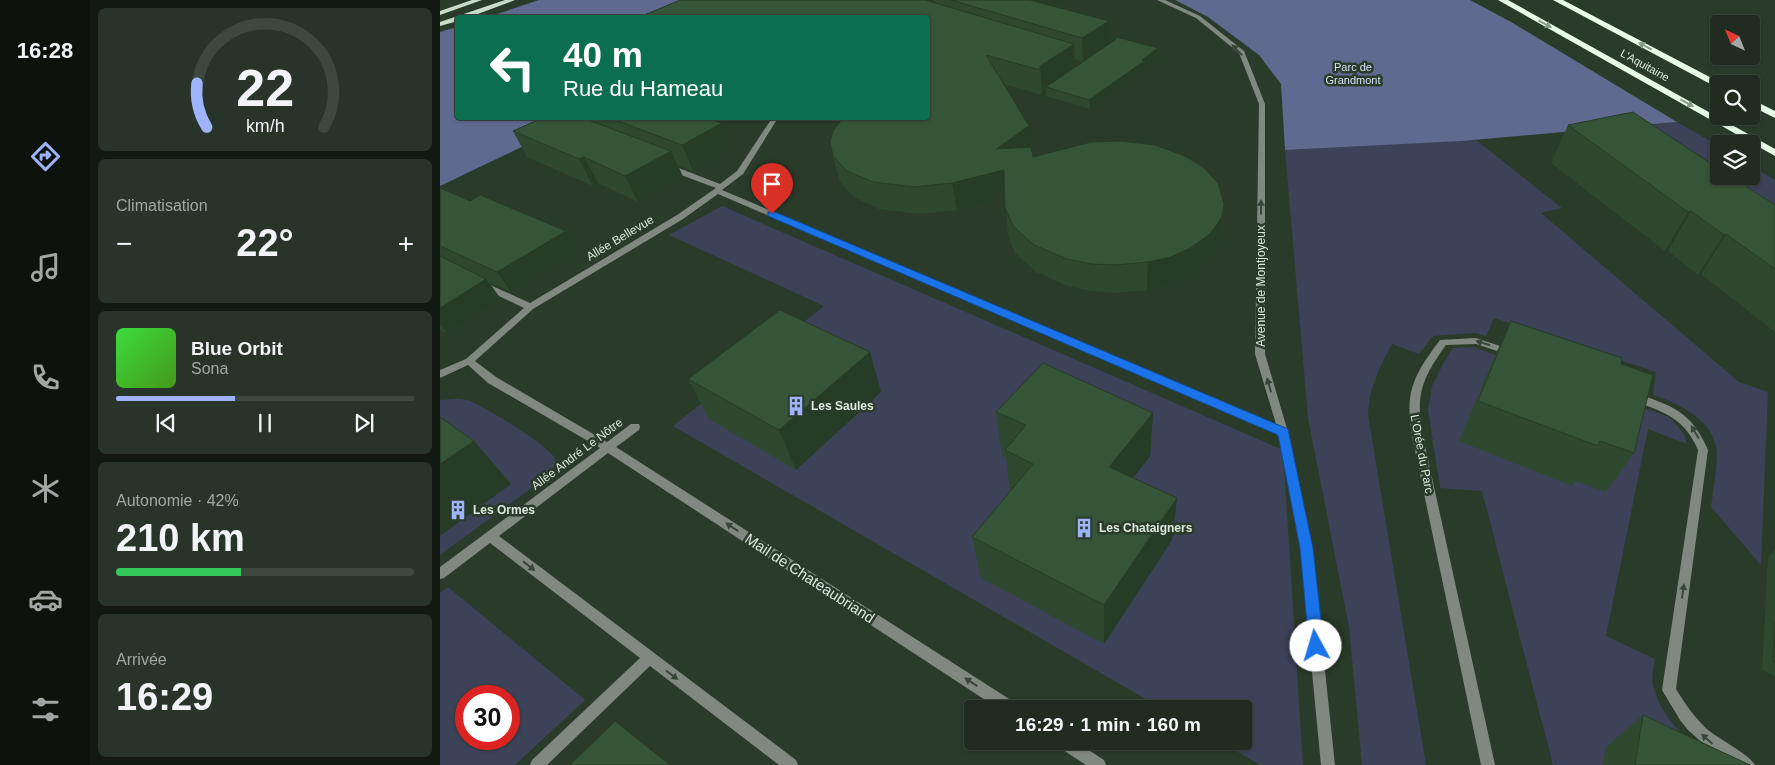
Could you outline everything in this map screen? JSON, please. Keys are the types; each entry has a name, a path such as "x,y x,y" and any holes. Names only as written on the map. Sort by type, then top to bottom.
{"highway":[{"name":"L'Aquitaine","path":"1502,0 1775,153"},
{"name":"L'Aquitaine","path":"1557,0 1710,80"},
{"path":"1760,107 1775,115"}],"main road":[{"path":"440,13 479,0"},
{"path":"467,15 512,0"},
{"path":"440,24 455,19"}],"street":[{"name":"Avenue de Montjoyeux","path":"1160,0 1198,17 1242,52 1262,104 1260,354 1283,432 1306,548 1328,765"},
{"name":"Allée Bellevue","path":"440,374 468,361 530,307 680,217 718,189 740,172 774,120"},
{"path":"656,162 1283,432"},
{"path":"476,281 530,307"},
{"name":"L'Orée du Parc","path":"1488,765 1421,451 1414,407 1419,381 1430,359 1443,342 1476,340 1522,357"},
{"name":"Mail de Chateaubriand","path":"468,361 492,380 609,448 998,700"},
{"path":"1625,394 1674,411 1690,424 1698,436 1703,450 1669,690 1678,707 1698,731 1712,744 1748,765"},
{"name":"Allée André Le Nôtre","path":"440,574 635,427"},
{"path":"490,536 791,765"},
{"path":"537,765 649,658"},
{"path":"1076,750 1099,765"}],"shaded area":[{"path":"1677,122 1710,141 1710,169 1645,126"},
{"path":"1476,140 1562,208 1541,213 1739,382 1768,392 1761,565 1711,507 1717,459 1713,436 1707,427 1692,413 1673,402 1653,395 1656,372 1494,318 1486,336 1476,333 1433,336 1419,354 1392,344 1375,378 1368,415 1426,765 1362,765 1349,627 1308,418 1285,150"},
{"path":"1760,171 1775,180 1775,212 1734,185 1760,185"},
{"path":"722,206 1283,450 1303,765 1260,765 1234,750 1252,750 1252,700 1147,700 673,426 824,306 669,235"},
{"path":"1473,347 1669,417 1684,434 1687,444 1648,429 1606,636 1655,659 1652,683 1663,710 1689,741 1721,765 1553,765 1482,491 1440,488 1428,410 1432,386 1453,348"},
{"path":"456,399 470,401 504,420 540,444 556,459 552,473 440,555 440,400"},
{"path":"448,587 585,700 515,765 440,765 440,593"}],"green space":[{"path":"539,0 708,0 666,15 494,15"},
{"name":"Parc de Grandmont","path":"1175,0 1470,0 1511,22 1677,122 1462,141 1285,150 1281,84 1259,55 1208,17"},
{"path":"455,28 455,120 578,120 440,186 440,32"}],"building":[{"path":"680,0 925,0 1074,44 1040,66 1040,70 986,55 1029,126 996,149 1031,147 1033,157 1091,142 1121,141 1155,145 1185,156 1204,168 1218,183 1224,204 1222,217 1210,234 1190,248 1171,257 1148,262 1115,265 1091,264 1067,259 1034,245 1013,226 1005,208 1004,170 952,183 914,187 873,182 847,171 833,156 830,142 833,131 841,120 930,120 930,15 644,15"},
{"path":"951,0 1030,0 1109,21 1082,38"},
{"path":"1116,37 1158,48 1142,60 1144,61 1089,100 1046,87 1115,40"},
{"path":"1633,112 1710,163 1710,185 1744,185 1775,205 1775,269 1691,211 1688,212 1568,125"},
{"path":"538,120 588,120 671,151 625,176 584,157 579,159 513,131"},
{"path":"615,120 712,120 722,123 682,145"},
{"path":"440,188 470,201 480,195 566,231 497,272 440,246"},
{"path":"440,256 486,279 440,308"},
{"path":"780,310 870,352 779,430 688,379"},
{"path":"1511,321 1622,358 1621,364 1653,375 1634,453 1600,441 1598,446 1478,401"},
{"name":"Les Chataigners","path":"1043,363 1153,413 1109,467 1177,498 1104,605 972,537 1033,464 1005,450 1026,425 996,412"},
{"path":"440,417 474,441 440,464"},
{"path":"1775,623 1775,662 1773,661"},
{"path":"1643,715 1750,765 1635,765"},
{"path":"615,721 670,765 570,765"}],"place":[{"name":"Les Saules","path":"796,406"},
{"name":"Les Ormes","path":"458,510"},
{"name":"Les Chataigners","path":"1084,528"}],"route":[{"path":"772,214 1283,432 1306,548 1316,646"}]}
